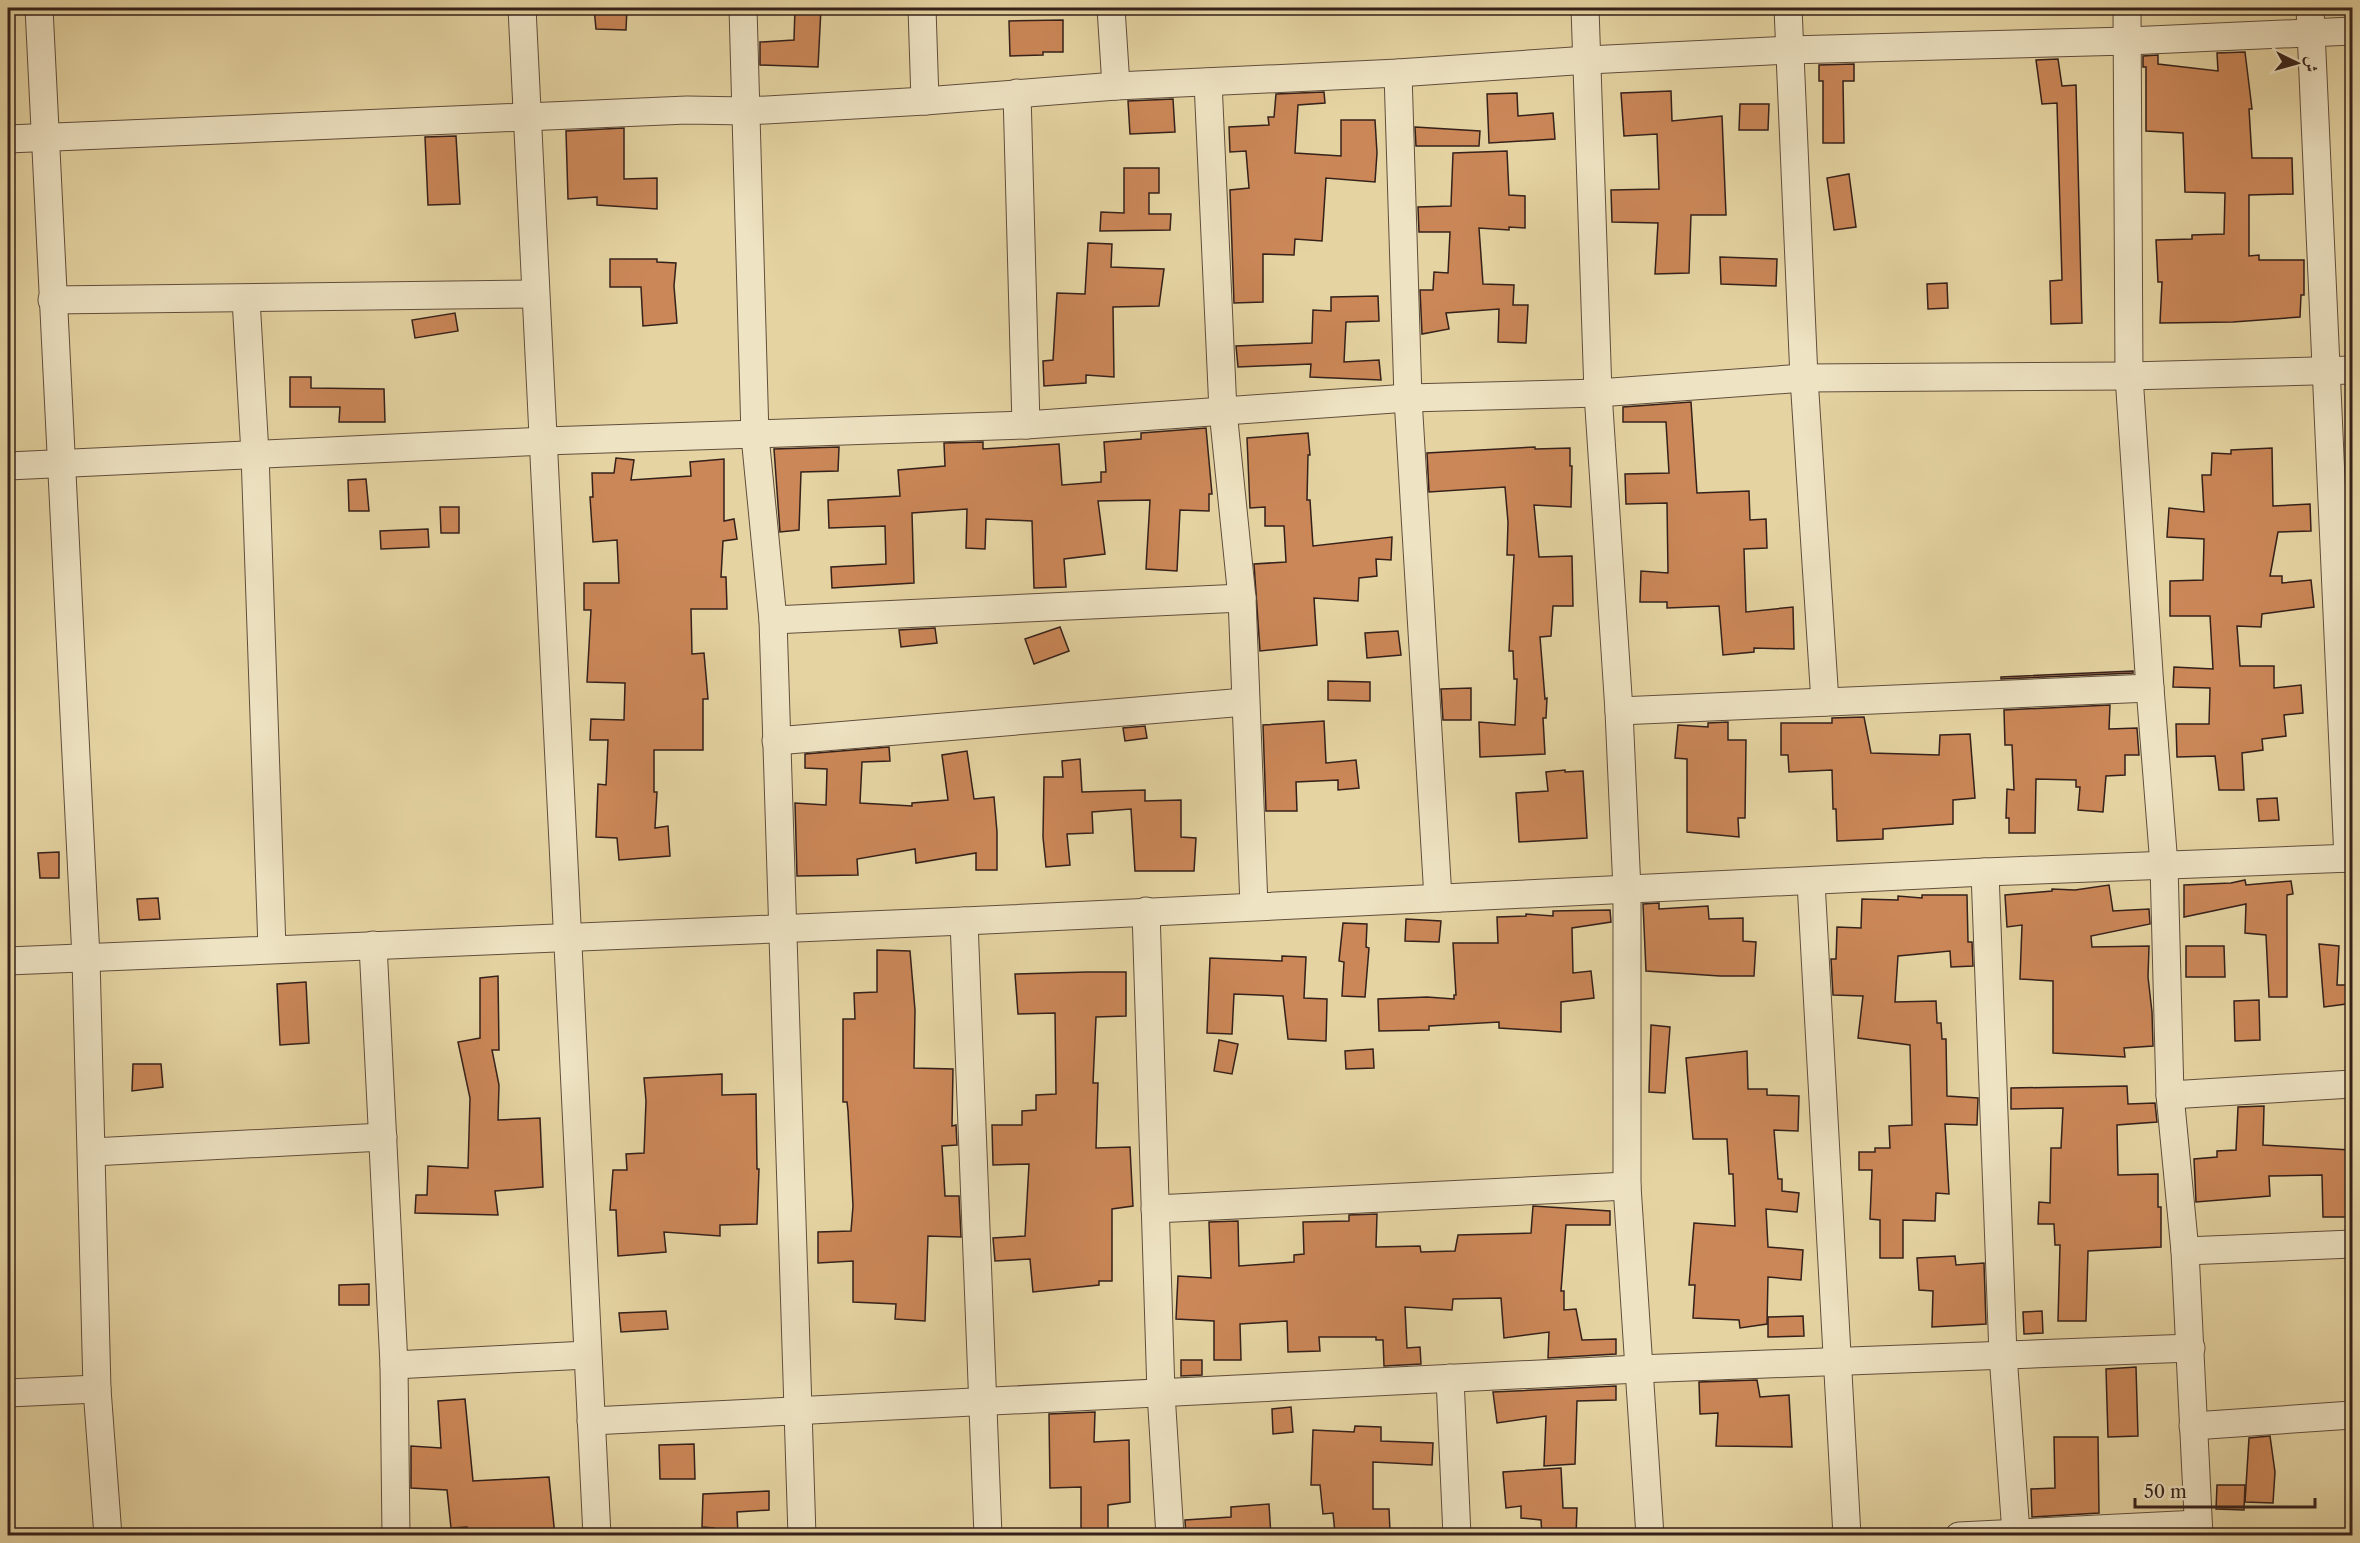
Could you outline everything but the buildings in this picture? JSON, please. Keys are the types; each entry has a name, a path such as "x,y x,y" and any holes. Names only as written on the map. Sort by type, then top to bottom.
{"street":[{"path":"39,8 86,958 97,1389 108,1536"},
{"path":"522,8 597,1536"},
{"path":"743,8 755,436 773,620 802,1536"},
{"path":"922,8 925,101"},
{"path":"1111,8 1116,86"},
{"path":"1585,8 1598,393 1619,711 1627,890 1627,1186 1650,1536"},
{"path":"1788,8 1804,378 1825,702"},
{"path":"1959,1536 2198,1530 2185,1251 2170,1095 2164,865 2130,376 2127,8"},
{"path":"8,139 687,110 747,111 925,101 1116,86 1398,73 1588,60 1789,50 2128,41 2311,20 2352,31"},
{"path":"8,962 782,927 964,921 1985,872 2350,858 2325,371 2311,20"},
{"path":"1398,73 1408,398 1438,898"},
{"path":"1208,82 1223,411 1242,598 1254,906"},
{"path":"1017,93 1026,425"},
{"path":"52,300 535,294"},
{"path":"246,299 255,454 272,949"},
{"path":"8,466 544,441 755,436 1026,425 1408,398 1598,393 1804,378 2130,376 2352,370"},
{"path":"773,620 1242,598"},
{"path":"1619,711 2150,688"},
{"path":"776,741 1245,702"},
{"path":"1985,872 2003,1355 2016,1533"},
{"path":"1811,882 1846,1536"},
{"path":"1146,911 1161,1393 1170,1536"},
{"path":"964,921 988,1536"},
{"path":"373,945 394,1365 396,1536"},
{"path":"2170,1095 2352,1084"},
{"path":"92,1152 382,1137"},
{"path":"1155,1209 1627,1186"},
{"path":"2185,1251 2352,1244"},
{"path":"591,1421 1638,1369 2191,1348"},
{"path":"394,1365 587,1355"},
{"path":"1450,1378 1457,1536"},
{"path":"8,1393 97,1389"},
{"path":"2193,1426 2352,1415"}]}
